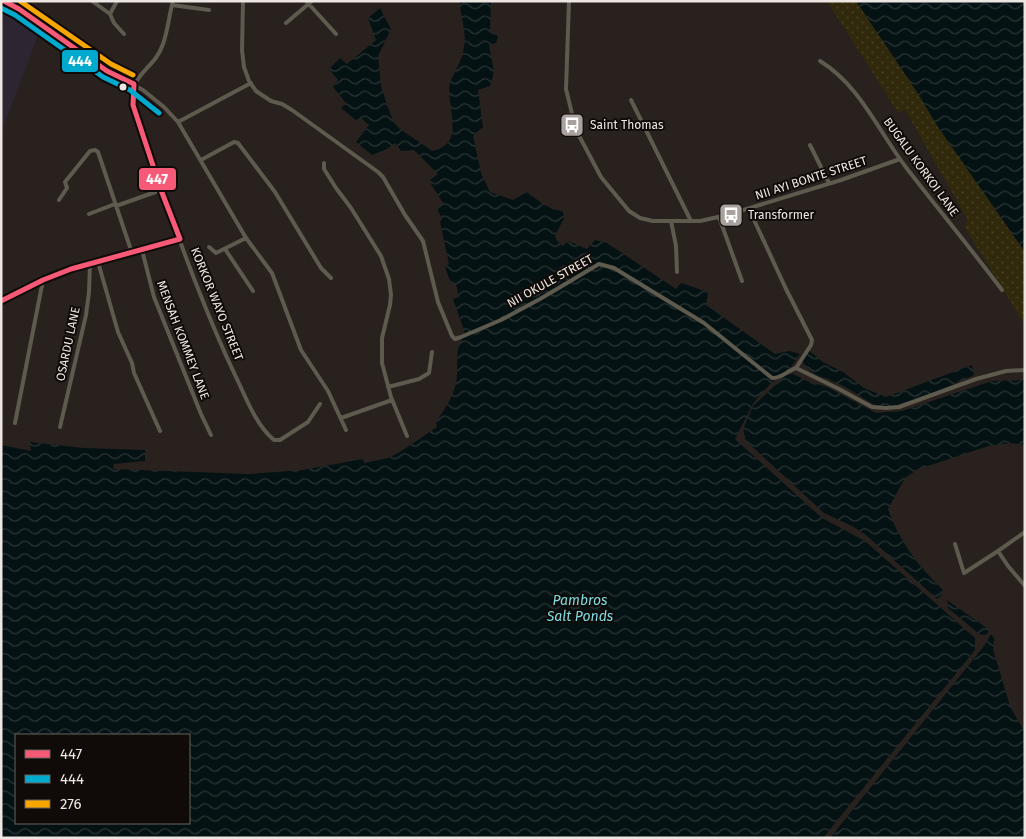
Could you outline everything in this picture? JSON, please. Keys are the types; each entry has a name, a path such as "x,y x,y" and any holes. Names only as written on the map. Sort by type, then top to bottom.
{"street":[{"path":"4,1 31,17 107,71 134,84 178,122 246,238 272,273 301,350 317,373 346,430"},
{"path":"92,1 110,14 114,23 124,34"},
{"path":"110,14 117,1"},
{"path":"178,122 250,83 244,67 242,50 243,1"},
{"name":"NII AYI BONTE STREET","path":"569,1 566,89 576,130 602,177 629,211 640,218 653,221 700,221 719,217 829,184 900,159"},
{"path":"286,23 309,2 336,34"},
{"path":"134,84 159,53 163,44 172,3 210,10"},
{"name":"BUGALU KORKOI LANE","path":"820,61 836,72 852,89 900,159 1002,290"},
{"name":"NII OKULE STREET","path":"250,83 264,97 292,110 383,177 423,241 438,302 452,336 455,338 501,320 600,264 614,268 704,323 772,378 778,378 796,368"},
{"name":"KORKOR WAYO STREET","path":"134,84 132,90 133,105 161,190 226,356 249,404 267,434 274,440 280,440 308,422 320,404"},
{"path":"631,100 691,221"},
{"path":"201,160 234,142 238,142 266,178 321,268 331,278"},
{"path":"810,145 829,184"},
{"path":"58,200 67,188 66,182 90,151 95,150 98,152 132,253"},
{"path":"324,164 324,169 381,256 389,279 391,295 382,338 382,363 392,400 407,436"},
{"path":"89,214 161,190"},
{"path":"749,209 812,340 812,345 796,368 839,388 863,403 872,407 886,408 899,407 991,375 1025,370"},
{"path":"719,217 742,281"},
{"path":"671,221 676,246 677,272"},
{"path":"209,247 216,253 246,238"},
{"path":"1,301 43,280 90,264 180,239"},
{"path":"225,249 253,291"},
{"name":"MENSAH KOMMEY LANE","path":"142,250 154,297 211,435"},
{"path":"98,262 118,332 160,431"},
{"name":"OSARDU LANE","path":"60,426 86,315 90,264"},
{"path":"15,423 43,280"},
{"path":"388,387 419,379 429,373 432,352"},
{"path":"341,418 392,400"},
{"path":"955,544 964,572 998,552 1025,532"},
{"path":"998,552 1025,586"}],"shaded area":[{"path":"1,7 28,20 40,30 1,133"}],"sand":[{"path":"827,1 856,1 938,127 1025,252 1025,325 964,226 968,220 905,110 898,113"}],"water":[{"name":"Pambros Salt Ponds","path":"460,1 491,1 490,31 498,36 496,43 489,45 494,72 490,86 478,90 483,127 473,136 481,173 490,192 513,200 527,192 544,205 563,212 564,218 555,236 557,241 563,246 568,241 587,249 595,240 607,243 676,289 681,283 708,292 706,305 775,354 789,351 800,354 791,367 776,378 754,402 735,439 822,518 865,541 975,638 975,650 823,838 1,838 1,445 31,451 30,442 84,448 145,450 145,461 114,464 113,469 248,474 303,470 363,459 364,463 388,458 437,427 436,422 448,404 455,388 457,355 462,341 459,336 465,333 453,299 459,297 456,284 451,284 445,267 449,264 440,222 442,219 437,208 443,203 429,181 438,174 414,150 401,151 395,143 387,149 372,155 356,142 369,125 361,118 357,121 341,108 346,103 333,87 338,80 329,69 340,58 347,64 376,40 368,18 380,8 391,29 378,56 381,86 387,105 394,123 432,151 443,147 449,141 452,132 450,82 463,53 465,35"},
{"path":"856,1 1025,1 1025,252 938,127"},
{"path":"809,351 823,362 843,372 864,388 886,397 972,365 974,375 939,391 897,405 876,405 844,386 809,370 802,360"},
{"path":"793,374 807,381 827,387 876,413 902,411 992,381 1025,380 1025,445 1010,443 989,446 918,469 905,478 888,509 904,543 926,572 943,590 941,596 937,599 866,535 824,513 746,441 743,429 753,406 786,375"},
{"path":"947,600 989,630 988,633 985,635 979,634 948,608"},
{"path":"991,634 994,638 993,649 1010,706 1025,733 1025,838 830,838 984,646"}],"transit line":[{"name":"447","path":"1,301 43,280 71,269 180,239 161,190 133,105 134,84 107,71 19,9 4,1"},
{"name":"276","path":"20,1 111,64 133,75"},
{"name":"444","path":"1,8 15,15 103,77 130,90 159,113"}],"place":[{"name":"Saint Thomas","path":"572,125"},
{"name":"Transformer","path":"731,215"}]}
